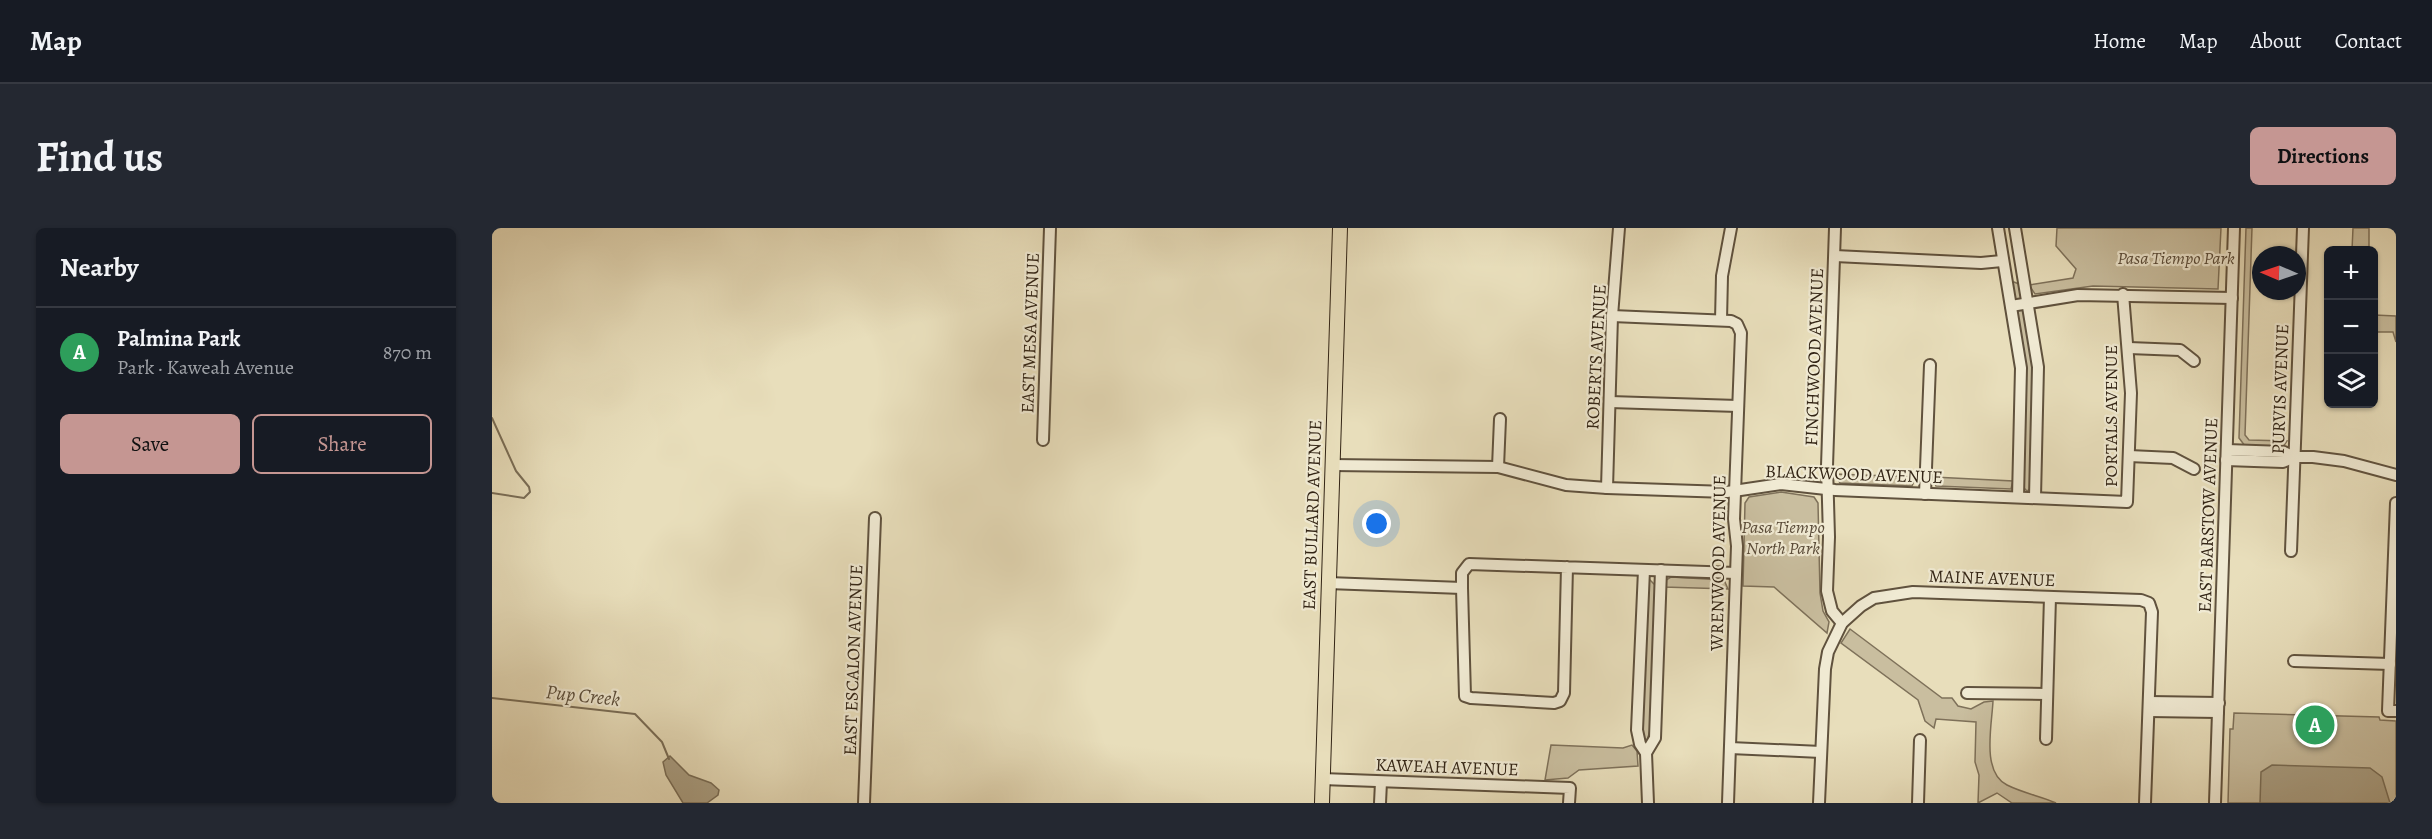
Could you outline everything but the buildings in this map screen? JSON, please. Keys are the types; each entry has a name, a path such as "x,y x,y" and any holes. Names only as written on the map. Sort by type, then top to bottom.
{"main road":[{"name":"EAST BULLARD AVENUE","path":"1322,803 1340,228"}],"street":[{"name":"EAST MESA AVENUE","path":"1042,440 1050,228"},
{"name":"ROBERTS AVENUE","path":"1607,488 1612,316 1619,228"},
{"path":"1612,316 1721,320 1722,276 1731,228"},
{"name":"FINCHWOOD AVENUE","path":"1835,228 1827,490 1828,598 1832,611 1842,623"},
{"path":"1998,228 2021,368 2018,497"},
{"path":"2015,228 2026,302 2036,349 2039,390 2035,497"},
{"name":"EAST BARSTOW AVENUE","path":"2215,803 2234,228"},
{"name":"PURVIS AVENUE","path":"2291,551 2303,228"},
{"path":"1835,256 1981,263 2002,261"},
{"path":"2011,306 2078,295 2123,294 2232,298"},
{"name":"PORTALS AVENUE","path":"2123,294 2129,348 2127,502"},
{"name":"WRENWOOD AVENUE","path":"1721,320 1737,324 1741,333 1728,803"},
{"path":"2129,348 2180,350 2194,361"},
{"path":"1925,494 1930,364"},
{"path":"1610,402 1738,406"},
{"path":"1498,467 1500,419"},
{"path":"2226,455 2283,462 2294,457 2344,461 2396,475"},
{"path":"2129,456 2173,458 2194,469"},
{"name":"BLACKWOOD AVENUE","path":"1332,465 1498,467 1566,485 1607,488 1735,491 1781,484 1827,490 2127,502"},
{"path":"2392,711 2390,664 2396,503"},
{"name":"EAST ESCALON AVENUE","path":"864,803 875,518"},
{"path":"1568,567 1564,693 1560,701 1554,703 1471,699 1465,696 1462,588 1466,567 1469,564 1568,567 1644,570 1660,570 1736,573"},
{"path":"1644,570 1637,730 1640,744 1646,753 1648,803"},
{"path":"1646,753 1655,738 1660,570"},
{"path":"1328,583 1462,588"},
{"name":"MAINE AVENUE","path":"1842,623 1874,598 1894,593 2141,600 2150,603 2152,612 2149,706"},
{"path":"2046,739 2050,597"},
{"path":"1819,803 1825,669 1832,642 1842,623"},
{"path":"2294,660 2390,664"},
{"path":"1967,693 2047,694"},
{"path":"2145,803 2149,706 2218,708"},
{"path":"1918,803 1920,740"},
{"path":"1730,748 1821,752"},
{"name":"KAWEAH AVENUE","path":"1322,779 1570,788 1569,803"},
{"path":"1380,803 1381,782"}],"green space":[{"name":"Pasa Tiempo Park","path":"2057,228 2221,228 2218,289 2093,286 2035,294 2029,285 2073,278 2076,269 2056,246"},
{"path":"2246,228 2252,228 2245,435 2249,440 2287,441 2283,447 2245,446 2239,438"},
{"path":"2353,228 2369,228 2369,246 2352,246"},
{"path":"2012,283 2019,284 2028,323 2035,384 2031,488 2027,491 2022,486 2026,383 2024,351"},
{"path":"2378,315 2396,316 2396,342 2393,332 2378,332"},
{"path":"1835,474 1916,477 1912,486 1840,483"},
{"path":"1933,477 2013,481 2011,489 1936,486"},
{"name":"Pasa Tiempo North Park","path":"1781,492 1814,497 1818,503 1820,593 1823,611 1829,622 1827,633 1774,587 1743,586 1745,503 1749,497"},
{"name":"Pasa Tiempo North Park","path":"1671,577 1724,580 1728,589 1664,587 1666,580"},
{"path":"1650,580 1655,585 1651,727 1646,744 1642,736 1647,582"},
{"path":"1850,629 1942,698 1952,698 1958,706 1971,709 1984,702 1993,701 1990,747 1994,770 1999,779 2013,788 2056,803 2012,803 1997,793 1978,803 1979,775 1975,762 1976,722 1936,719 1934,728 1925,721 1918,700 1841,643"},
{"path":"2234,713 2379,717 2380,720 2396,721 2396,803 2228,803 2230,729 2233,729"},
{"path":"1551,745 1623,748 1632,745 1637,751 1638,766 1579,770 1568,778 1545,780"}],"shaded area":[{"path":"670,756 689,775 711,783 719,790 718,795 707,803 683,803 666,775 663,762"},
{"path":"2272,765 2370,768 2382,777 2390,803 2260,803 2261,772"}],"waterway":[{"name":"Pup Creek","path":"492,418 516,471 529,487 530,492 524,498 492,493"},
{"name":"Pup Creek","path":"492,698 635,714 662,742 669,759"}],"place":[{"name":"Palmina Park","path":"2315,725"}]}
